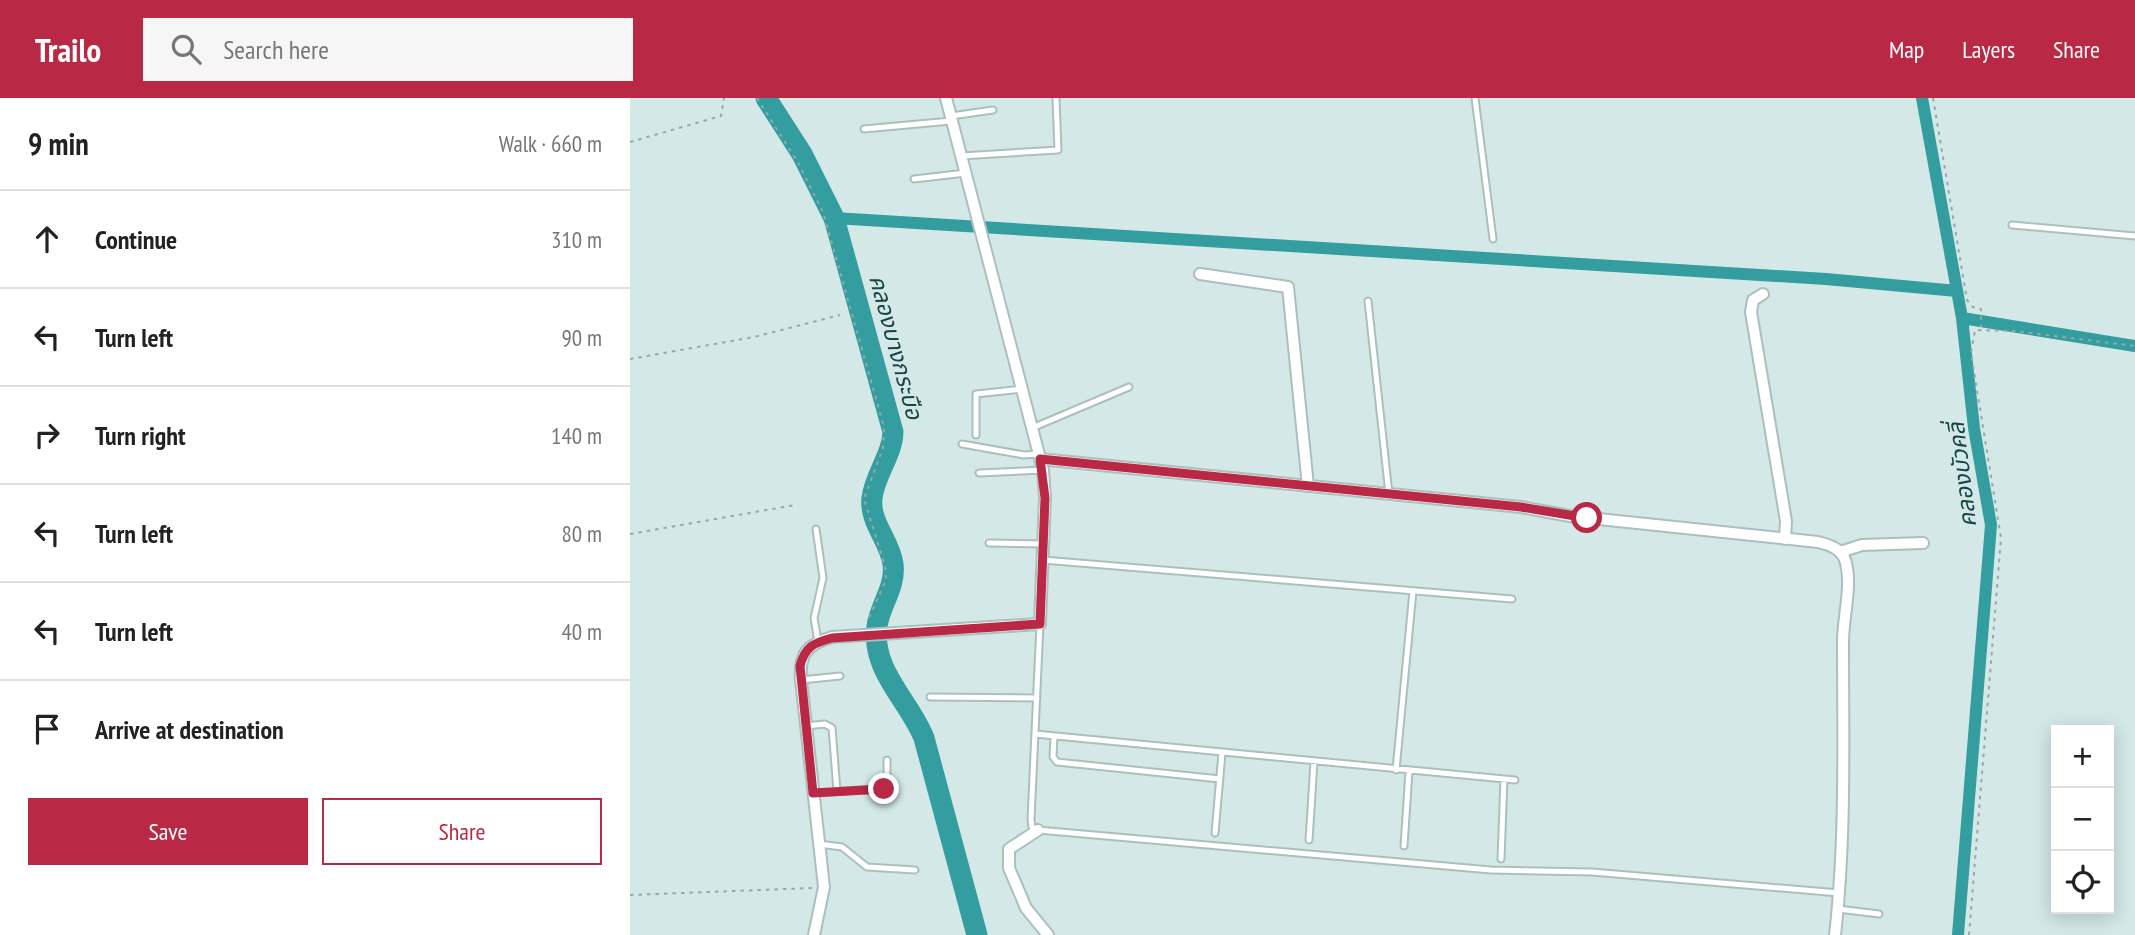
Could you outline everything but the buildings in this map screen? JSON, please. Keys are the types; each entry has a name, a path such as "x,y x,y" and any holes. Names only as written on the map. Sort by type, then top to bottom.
{"street":[{"path":"814,935 824,887 805,726 800,666 803,653 817,641 878,633 1040,624 1044,561 1041,461 946,98"},
{"path":"1200,274 1288,287 1308,486"},
{"path":"1763,294 1753,300 1751,312 1786,521 1785,539"},
{"path":"1041,461 1389,494 1785,539 1828,545 1840,552 1847,574 1843,642 1845,704 1839,893 1835,935"},
{"path":"1840,552 1862,545 1923,543"},
{"path":"1038,830 1009,849 1009,868 1026,908 1048,935"}],"lane":[{"path":"961,156 1058,150 1056,98"},
{"path":"1475,98 1493,239"},
{"path":"864,129 993,110"},
{"path":"914,179 966,173"},
{"path":"2011,225 2135,236"},
{"path":"1368,301 1389,494"},
{"path":"1032,428 1129,387"},
{"path":"976,435 976,394 1022,389"},
{"path":"962,444 1024,455 1041,461"},
{"path":"979,473 1041,461"},
{"path":"816,529 823,578 814,618 817,641"},
{"path":"989,543 1044,544"},
{"path":"1044,561 1512,599"},
{"path":"1396,770 1413,591"},
{"path":"1040,624 1031,824 1038,830 1491,870 1592,872 1839,893"},
{"path":"801,680 840,676"},
{"path":"930,697 1037,698"},
{"path":"805,726 825,724 832,728 837,792"},
{"path":"1035,734 1515,780"},
{"path":"1055,736 1053,757 1057,762 1220,779"},
{"path":"1215,833 1222,753"},
{"path":"813,793 887,788 887,760"},
{"path":"1309,840 1314,762"},
{"path":"1404,846 1409,771"},
{"path":"1501,859 1504,779"},
{"path":"819,844 842,847 867,867 915,870"},
{"path":"1838,909 1879,914"}],"path":[{"path":"630,142 722,116 724,98"},
{"path":"757,98 797,161 823,212 884,427 883,447 863,499 885,566 886,580 866,626"},
{"path":"1933,98 1967,300 1973,307 1981,309 1980,328"},
{"path":"630,359 754,337 840,315"},
{"path":"1969,935 2001,538 1971,353 1975,330 1980,328 2135,346"},
{"path":"630,534 795,505"},
{"path":"630,895 824,887"}],"waterway":[{"name":"คลองบางกระบือ","path":"766,98 802,154 834,218 893,432 890,449 876,481 872,498 874,515 893,564 890,588 877,626 877,642 885,671 924,738 977,935"},
{"name":"คลองบัวคลี่","path":"1922,98 1962,318 1974,428 1991,525 1958,935"},
{"path":"834,218 1826,279 1957,291"},
{"path":"1962,318 2135,346"}],"route":[{"path":"884,789 813,793 800,666 803,653 817,641 832,638 1040,624 1045,498 1040,459 1521,507 1587,518"}]}
